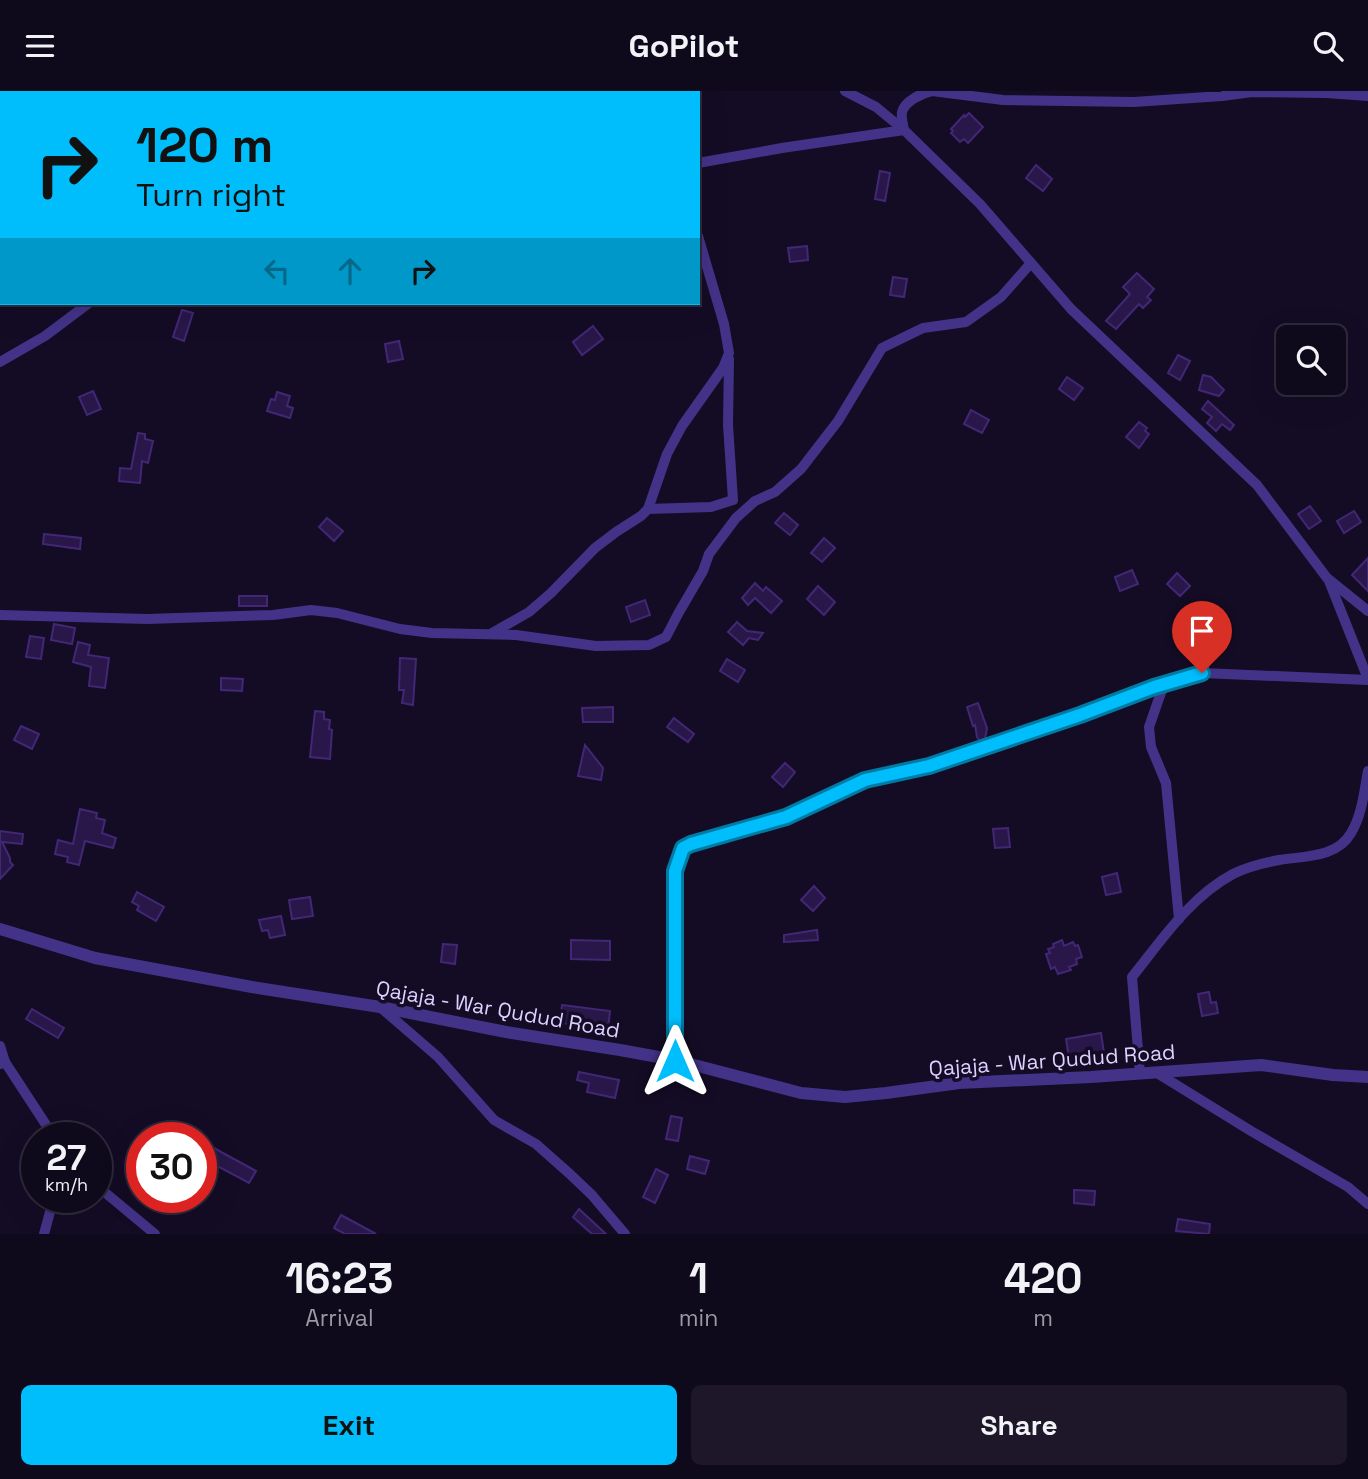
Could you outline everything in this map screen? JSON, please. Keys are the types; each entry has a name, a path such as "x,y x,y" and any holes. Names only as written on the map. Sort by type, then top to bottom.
{"street":[{"path":"845,91 876,107 904,130 980,204 1071,309 1257,485 1328,578 1368,611"},
{"path":"904,130 902,112 907,105 924,93 932,92 1134,102 1252,92 1368,96"},
{"path":"700,163 904,130"},
{"path":"700,243 724,324 729,353 728,425 733,500"},
{"path":"0,615 147,619 273,615 311,610 432,633 516,635 596,646 649,645 666,638 703,571 709,554 736,518 755,501 775,492 801,469 838,421 882,348 923,328 966,321 1001,297 1031,263"},
{"path":"0,362 45,336 86,305"},
{"path":"490,634 529,612 595,548 648,509 667,454 681,426 723,368 729,353"},
{"path":"648,509 711,507 733,500 755,501"},
{"path":"675,1061 675,871 683,848 786,817 865,780 929,766 1202,673 1368,679 1328,578"},
{"path":"1164,684 1149,727 1151,747 1166,783 1179,919"},
{"path":"1140,1074 1132,977 1179,919 1212,888 1233,874 1255,865 1306,858 1339,848 1351,834 1358,816 1368,771"},
{"name":"Qajaja - War Qudud Road","path":"0,929 95,958 620,1050 801,1093 845,1097 958,1083 1261,1065 1368,1077"},
{"path":"380,1007 438,1057 494,1120 536,1145 571,1175 625,1234"},
{"path":"0,1046 3,1063 44,1122"},
{"path":"1157,1073 1348,1187 1368,1204"},
{"path":"112,1198 155,1234"},
{"path":"44,1234 50,1213"}],"building":[{"path":"969,113 983,127 968,143 964,139 960,142 951,133 951,129"},
{"path":"1036,165 1052,179 1043,191 1026,178"},
{"path":"880,171 890,173 885,201 875,199"},
{"path":"807,246 808,260 790,262 788,248"},
{"path":"1137,273 1154,289 1147,297 1151,300 1143,308 1139,304 1116,329 1106,321 1130,294 1123,287"},
{"path":"893,277 907,279 904,297 890,295"},
{"path":"182,310 193,313 184,341 173,337"},
{"path":"593,326 603,339 582,355 573,342"},
{"path":"399,341 403,359 388,362 385,344"},
{"path":"1178,355 1190,361 1180,380 1168,373"},
{"path":"1203,375 1211,377 1224,390 1219,396 1199,390"},
{"path":"1067,377 1083,388 1074,400 1059,389"},
{"path":"93,391 101,409 87,415 79,397"},
{"path":"277,392 290,396 287,406 293,408 290,418 267,411"},
{"path":"1208,401 1234,425 1230,430 1222,424 1216,431 1207,423 1212,417 1202,409"},
{"path":"971,410 989,420 982,433 964,424"},
{"path":"1139,422 1147,428 1145,431 1149,434 1139,448 1126,437"},
{"path":"138,433 145,434 145,439 153,441 148,463 142,461 140,483 119,481 120,468 131,469"},
{"path":"1310,506 1321,521 1309,529 1298,514"},
{"path":"1354,511 1361,522 1344,533 1337,521"},
{"path":"784,513 798,525 790,535 775,523"},
{"path":"327,518 343,531 334,541 319,527"},
{"path":"44,534 81,538 80,549 43,544"},
{"path":"824,538 835,548 822,562 811,553"},
{"path":"1368,558 1368,591 1352,575"},
{"path":"1132,570 1138,584 1120,591 1115,577"},
{"path":"1177,573 1190,586 1180,596 1167,584"},
{"path":"755,583 763,591 766,587 782,601 771,613 755,598 748,605 742,598"},
{"path":"818,586 835,602 824,615 807,599"},
{"path":"239,596 267,596 267,606 239,606"},
{"path":"645,600 650,615 631,622 626,607"},
{"path":"737,622 747,631 763,633 758,640 749,638 743,645 728,632"},
{"path":"54,624 75,628 72,644 51,640"},
{"path":"30,636 44,638 41,659 26,657"},
{"path":"78,642 90,645 88,655 109,658 105,688 89,686 91,667 73,662"},
{"path":"400,658 416,659 413,705 402,703 404,690 399,690"},
{"path":"727,659 745,670 738,682 720,671"},
{"path":"221,678 243,679 242,691 221,690"},
{"path":"978,703 987,728 985,739 980,741 967,707"},
{"path":"613,707 613,722 583,722 582,708"},
{"path":"315,711 324,712 324,719 330,720 330,759 310,757"},
{"path":"674,718 694,734 688,742 667,727"},
{"path":"21,726 39,734 32,749 14,740"},
{"path":"585,745 603,768 601,780 578,776"},
{"path":"785,763 795,772 783,787 772,777"},
{"path":"80,809 97,813 96,818 105,820 102,833 116,838 113,848 85,841 79,865 67,862 68,857 55,854 58,840 73,844"},
{"path":"1008,828 1010,847 995,848 993,829"},
{"path":"0,831 23,834 22,844 2,842 13,865 0,879"},
{"path":"1117,873 1121,892 1106,895 1102,877"},
{"path":"814,886 825,898 813,911 801,900"},
{"path":"137,892 164,907 156,921 137,910 139,906 132,902"},
{"path":"310,897 313,916 292,919 289,900"},
{"path":"281,916 285,935 270,938 268,930 262,931 259,920"},
{"path":"817,930 818,940 784,942 784,935"},
{"path":"571,940 610,941 610,960 571,959"},
{"path":"1062,940 1064,946 1073,942 1075,946 1078,945 1082,957 1076,959 1077,964 1069,967 1071,970 1058,974 1055,967 1051,969 1046,954 1050,953 1048,949 1054,947 1053,944"},
{"path":"443,944 457,945 455,964 441,962"},
{"path":"1209,992 1211,1003 1216,1002 1218,1013 1202,1016 1198,994"},
{"path":"562,1005 610,1011 608,1029 560,1023"},
{"path":"32,1009 64,1028 58,1038 26,1019"},
{"path":"1101,1033 1104,1053 1069,1058 1066,1039"},
{"path":"579,1072 619,1080 615,1098 587,1092 589,1083 577,1080"},
{"path":"671,1116 682,1118 678,1141 666,1139"},
{"path":"217,1150 256,1171 249,1183 217,1166"},
{"path":"690,1156 709,1161 705,1174 687,1169"},
{"path":"656,1169 668,1175 655,1203 643,1197"},
{"path":"1074,1190 1095,1191 1094,1205 1074,1203"},
{"path":"579,1209 606,1234 592,1234 573,1217"},
{"path":"341,1215 376,1234 345,1234 334,1228"},
{"path":"1178,1219 1210,1224 1209,1234 1176,1231"}],"route":[{"path":"675,1061 675,871 683,848 786,817 865,780 929,766 1154,687 1202,673"}]}
